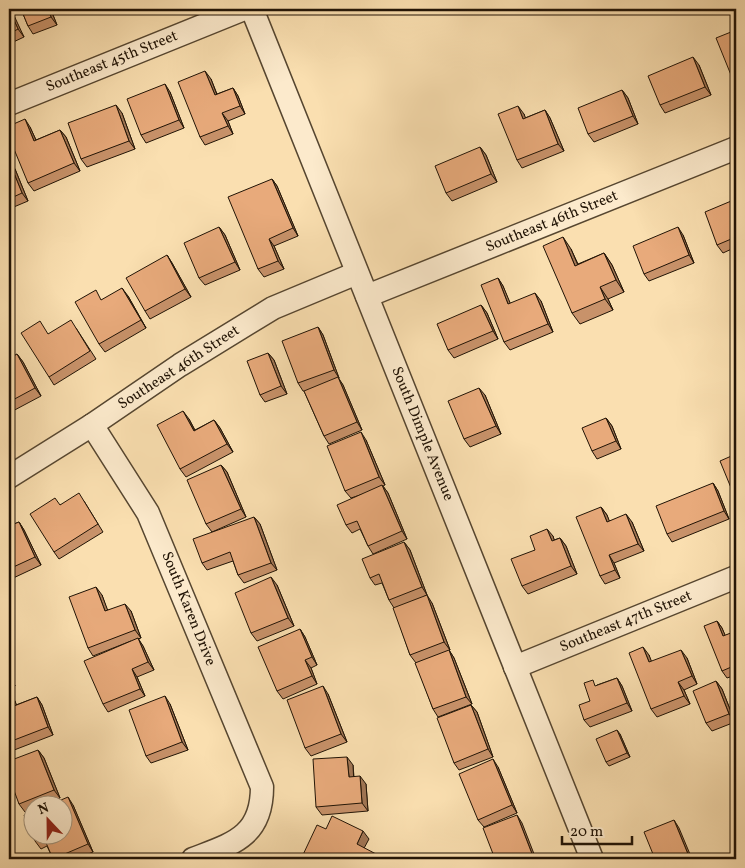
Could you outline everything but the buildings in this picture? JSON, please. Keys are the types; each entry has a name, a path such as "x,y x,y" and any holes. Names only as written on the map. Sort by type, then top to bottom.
{"street":[{"name":"Southeast 45th Street","path":"9,104 244,9"},
{"name":"South Dimple Avenue","path":"252,9 592,859"},
{"name":"Southeast 46th Street","path":"367,296 736,148"},
{"name":"Southeast 46th Street","path":"9,477 92,425 180,365 273,308 357,274"},
{"name":"South Karen Drive","path":"92,425 148,513 262,788 262,803 258,818 246,832 230,845 193,859"},
{"name":"Southeast 47th Street","path":"515,667 736,577"}]}
